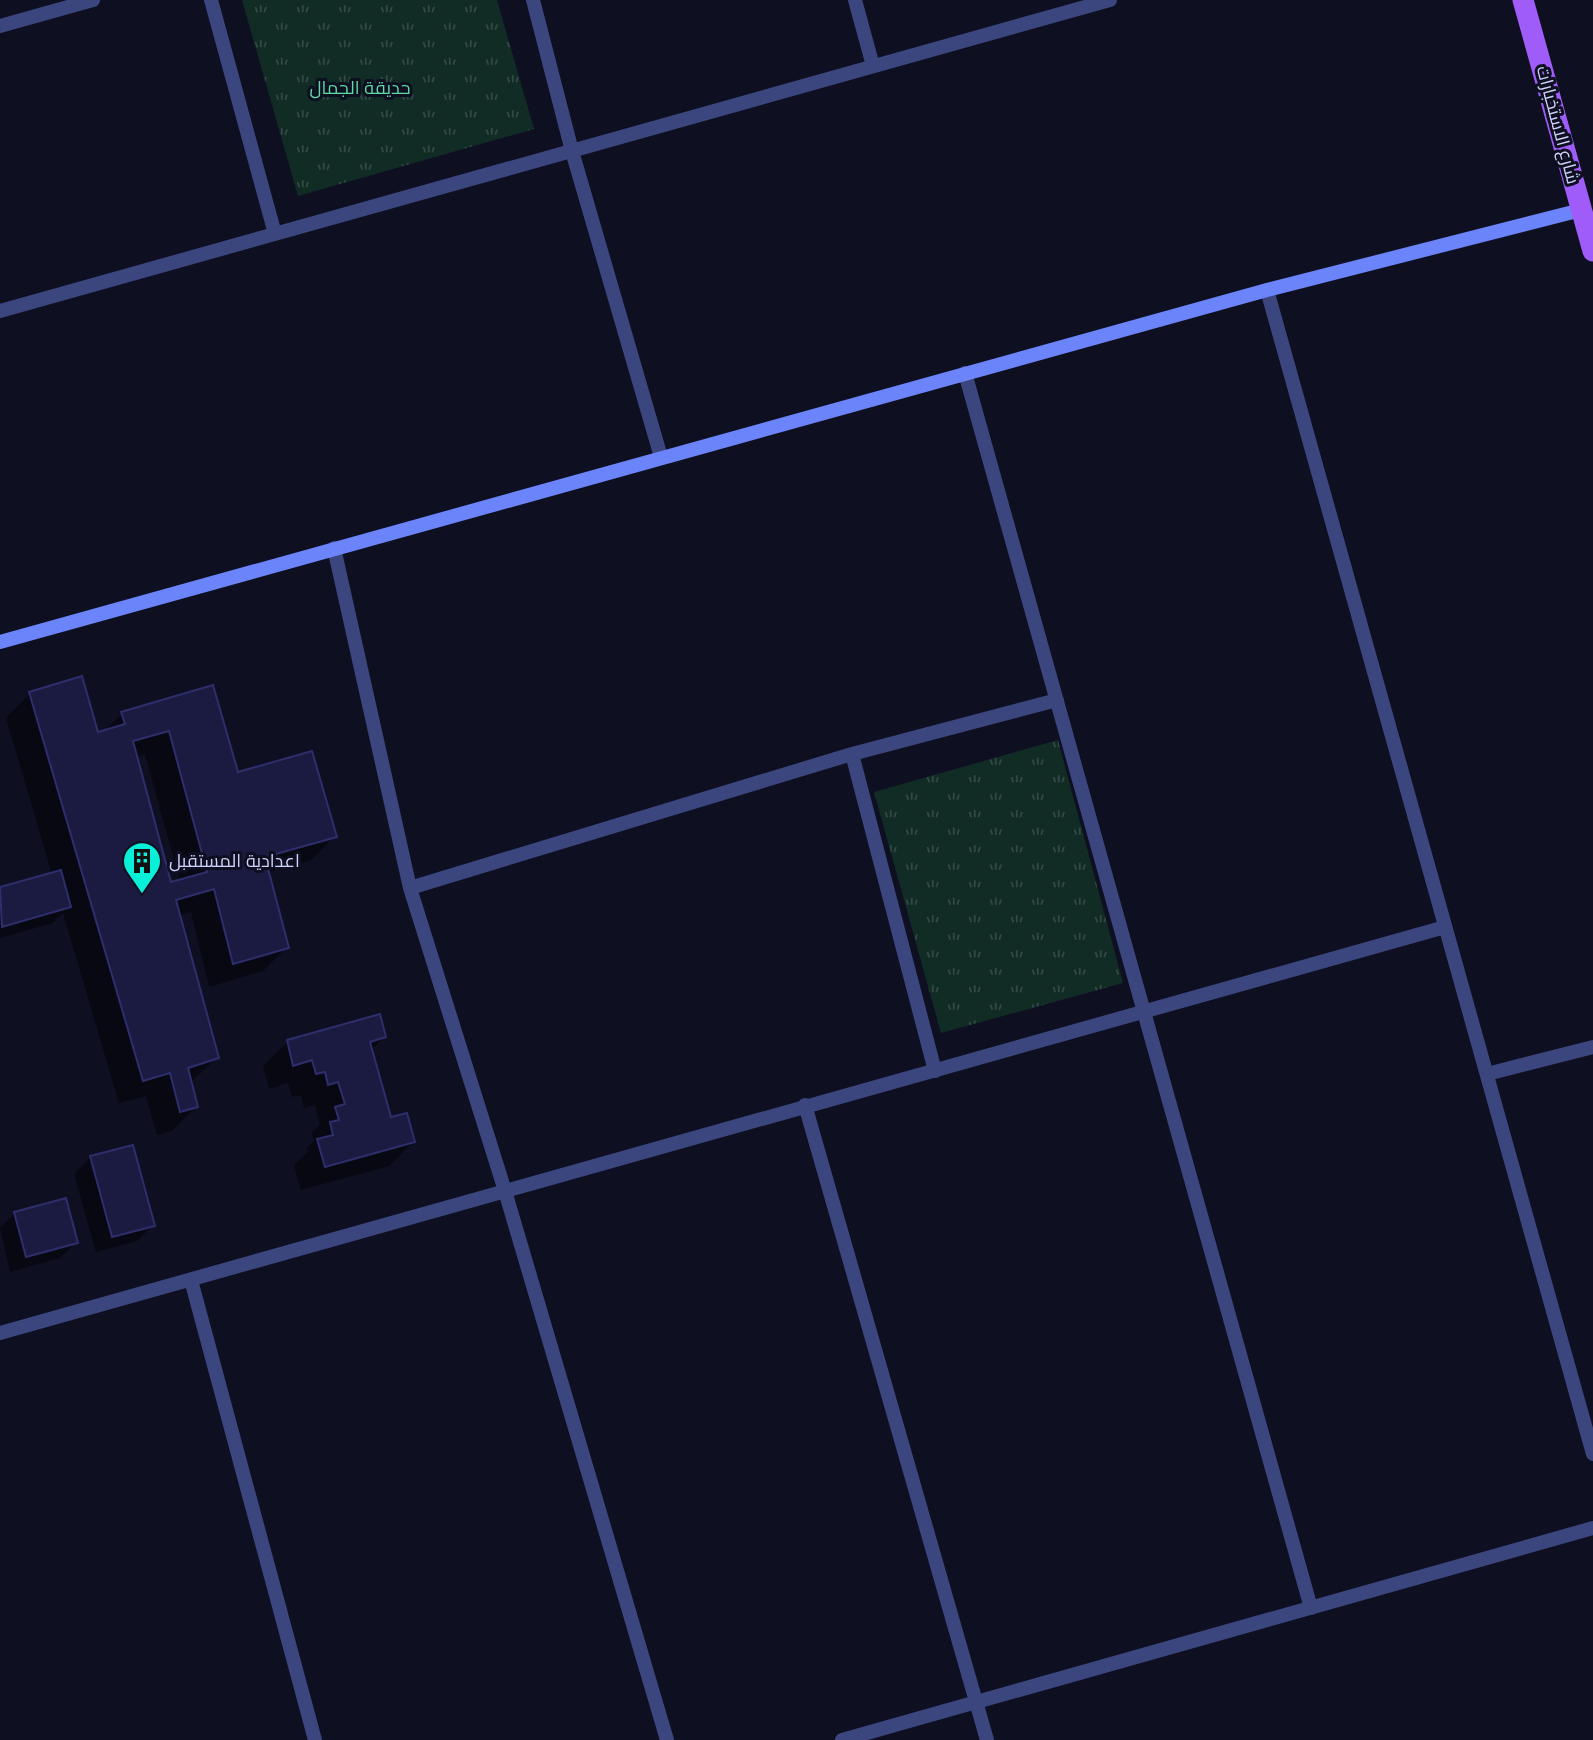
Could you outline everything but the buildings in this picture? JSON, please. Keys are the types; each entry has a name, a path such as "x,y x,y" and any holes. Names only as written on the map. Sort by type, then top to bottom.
{"main road":[{"name":"شارع الاستخبارات","path":"1523,0 1593,251"}],"street":[{"path":"0,26 93,0"},
{"path":"211,0 275,234"},
{"path":"533,0 572,151 661,457"},
{"path":"855,0 873,66"},
{"path":"0,311 1110,0"},
{"path":"0,642 1267,290 1581,210"},
{"path":"1267,290 1593,1454"},
{"path":"965,373 1311,1608"},
{"path":"334,548 410,888 505,1191 667,1740"},
{"path":"410,888 852,754 1057,700"},
{"path":"852,754 935,1071"},
{"path":"0,1333 1445,927"},
{"path":"1487,1074 1593,1047"},
{"path":"804,1105 987,1740"},
{"path":"191,1280 315,1740"},
{"path":"842,1740 1593,1528"}],"green space":[{"name":"حديقة الجمال","path":"242,0 497,0 534,129 298,196"},
{"path":"1058,740 1123,983 941,1033 874,792"}],"place":[{"name":"اعدادية المستقبل","path":"142,895"}]}
